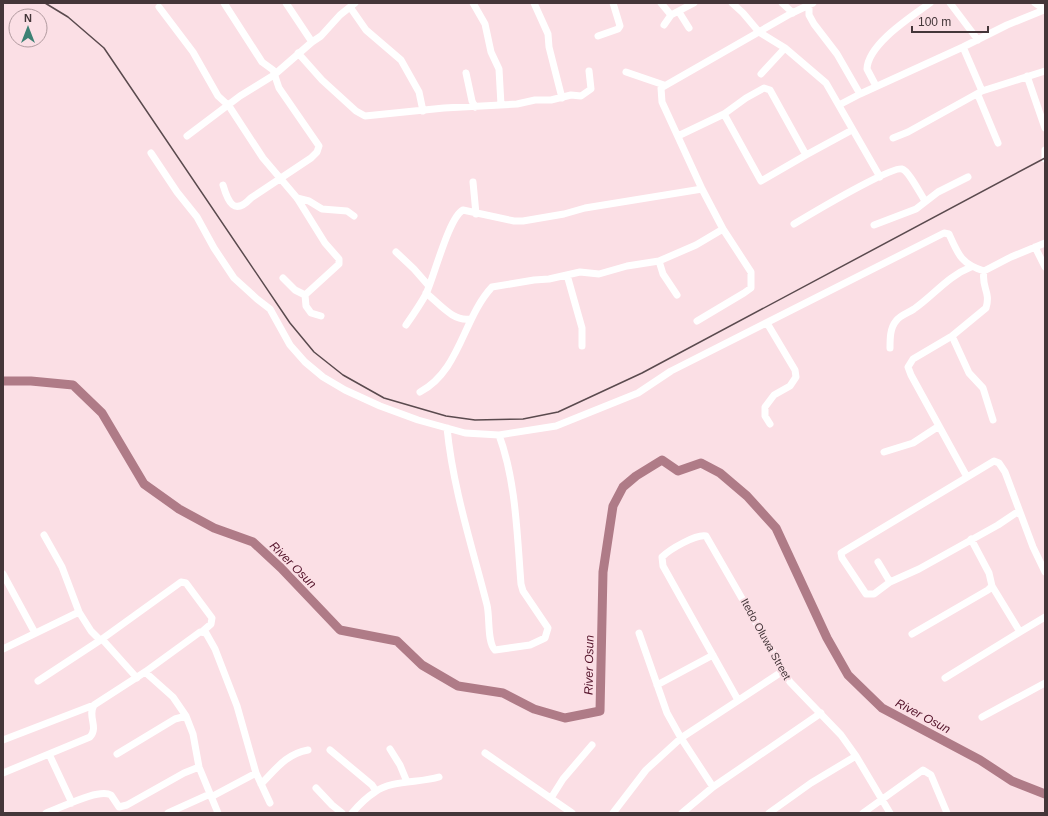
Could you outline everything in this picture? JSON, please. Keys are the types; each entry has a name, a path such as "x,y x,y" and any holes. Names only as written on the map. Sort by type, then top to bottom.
{"street":[{"path":"223,185 229,201 236,207 242,206 310,158 317,152 319,146 279,88 273,70 262,62 224,3"},
{"path":"286,3 312,42"},
{"path":"473,3 484,24 491,52 499,69 501,105"},
{"path":"534,3 548,34 549,47 562,98"},
{"path":"598,36 618,29 620,26 613,3"},
{"path":"661,3 671,15"},
{"path":"664,25 671,15 694,3"},
{"path":"732,3 743,13 759,32 785,48 826,83 880,177"},
{"path":"782,3 793,13"},
{"path":"876,86 867,69 870,56 896,28 930,3"},
{"path":"950,3 978,40"},
{"path":"1035,3 1045,10"},
{"path":"697,321 751,288 753,278 751,272 723,229 702,189 662,102 660,92 661,88 811,4"},
{"path":"811,4 809,15 834,50 860,94"},
{"path":"187,136 229,106 240,96 274,75 298,53 321,36 353,5 366,30 401,60 419,92 424,111"},
{"path":"159,7 193,52 218,96 229,106 263,158 297,198 325,243 340,262 305,295"},
{"path":"839,105 876,86 1045,10"},
{"path":"679,12 689,28"},
{"path":"963,47 998,143"},
{"path":"761,74 785,48"},
{"path":"298,53 322,80 356,111 365,116 501,105 562,98 571,95 581,96 588,92 591,83 589,72"},
{"path":"893,138 908,132 980,93 1045,71"},
{"path":"626,72 664,85"},
{"path":"466,73 472,101 475,107"},
{"path":"1027,76 1045,128"},
{"path":"678,136 724,114 761,89 768,88 806,155"},
{"path":"724,114 761,181 852,130"},
{"path":"1045,150 1045,159"},
{"path":"151,153 177,192 197,217 214,248 234,278 256,299 270,309 290,345 305,362 323,377 373,403 418,420 465,433 499,435 556,426 610,406 638,394 671,371 944,233 949,234 958,253 964,261 971,267 984,271 1045,243"},
{"path":"794,224 880,177 902,169 925,201"},
{"path":"874,225 916,209 938,192 968,177"},
{"path":"473,182 476,214"},
{"path":"406,325 426,293 458,214 463,210 476,214 523,221 564,214 585,208 702,189"},
{"path":"297,198 309,201 322,209 347,211 354,216"},
{"path":"420,392 431,386 444,372 452,360 470,319 492,287 526,281 549,279 580,272 599,274 627,266 659,261 696,245 723,229"},
{"path":"1035,247 1045,267"},
{"path":"396,252 428,285"},
{"path":"659,261 664,274 677,295"},
{"path":"890,348 890,337 896,319 914,308 959,272 971,267"},
{"path":"967,477 908,367 913,358 952,336 986,308 988,293 982,281 984,271"},
{"path":"567,275 582,328 582,346"},
{"path":"283,278 295,290 305,295"},
{"path":"426,293 456,318 463,320 470,319"},
{"path":"305,295 306,306 311,313 321,316"},
{"path":"767,323 790,360 795,370 796,377 790,386 774,395 765,407 765,416 770,424"},
{"path":"952,336 969,373 983,388 993,420"},
{"path":"884,452 913,443 939,426"},
{"path":"447,428 450,455 461,509 489,613 490,642 495,650 530,645 546,638 548,628 523,592 521,584 514,499 505,451 499,435"},
{"path":"1019,511 998,525 919,569 890,582 874,594 866,594 842,558 841,553 994,461 999,463 1007,477 1019,511 1032,548 1045,572"},
{"path":"44,535 62,567 79,612 91,631 137,678"},
{"name":"Itedo Oluwa Street","path":"713,655 662,566 662,561 666,554 683,543 701,535 706,536 745,601 783,670 801,695 821,713 856,756 890,813"},
{"path":"971,539 989,573 992,586 1020,632"},
{"path":"878,562 890,582"},
{"path":"3,574 35,633"},
{"path":"3,740 94,705 137,678 190,639 203,632 211,624 212,618 186,583 182,582 101,640 38,681"},
{"path":"912,634 988,590 992,586"},
{"path":"3,649 79,612"},
{"path":"945,678 1045,617"},
{"path":"203,632 206,633 214,649 236,706 256,773 270,803"},
{"path":"639,633 654,670 657,685 667,713 681,738 713,787"},
{"path":"657,685 713,655 738,700"},
{"path":"613,813 646,770 681,738 783,670"},
{"path":"145,672 173,697 186,716 193,734 199,766 218,813"},
{"path":"982,717 1045,683"},
{"path":"3,772 90,737 94,733 91,710 94,705"},
{"path":"682,813 713,787 821,713"},
{"path":"117,754 175,719 186,716"},
{"path":"551,798 563,779 592,745"},
{"path":"390,749 395,756 406,782"},
{"path":"261,784 284,759 297,752 308,750"},
{"path":"330,750 372,785 376,791"},
{"path":"485,753 572,813"},
{"path":"49,754 72,804"},
{"path":"769,813 811,783 856,756"},
{"path":"46,813 72,804 85,797 106,792 111,795 119,807 127,805 199,766"},
{"path":"863,813 923,770 931,775 947,813"},
{"path":"168,813 256,773"},
{"path":"352,813 376,791 406,782 422,782 439,778"},
{"path":"316,788 342,813"}],"waterway":[{"name":"River Osun","path":"3,381 31,381 73,385 102,413 144,484 179,509 214,528 253,542 281,568 340,630 397,641 422,665 458,686 503,693 534,709 565,718 600,711 603,572 613,506 623,487 636,476 662,460 678,471 701,463 720,473 747,496 776,528 827,638 848,675 882,708 980,760 1012,781 1045,794"}],"railway":[{"path":"45,3 68,17 104,48 290,323 314,352 343,375 384,398 446,416 475,420 523,419 558,412 642,373 1045,158"}]}
